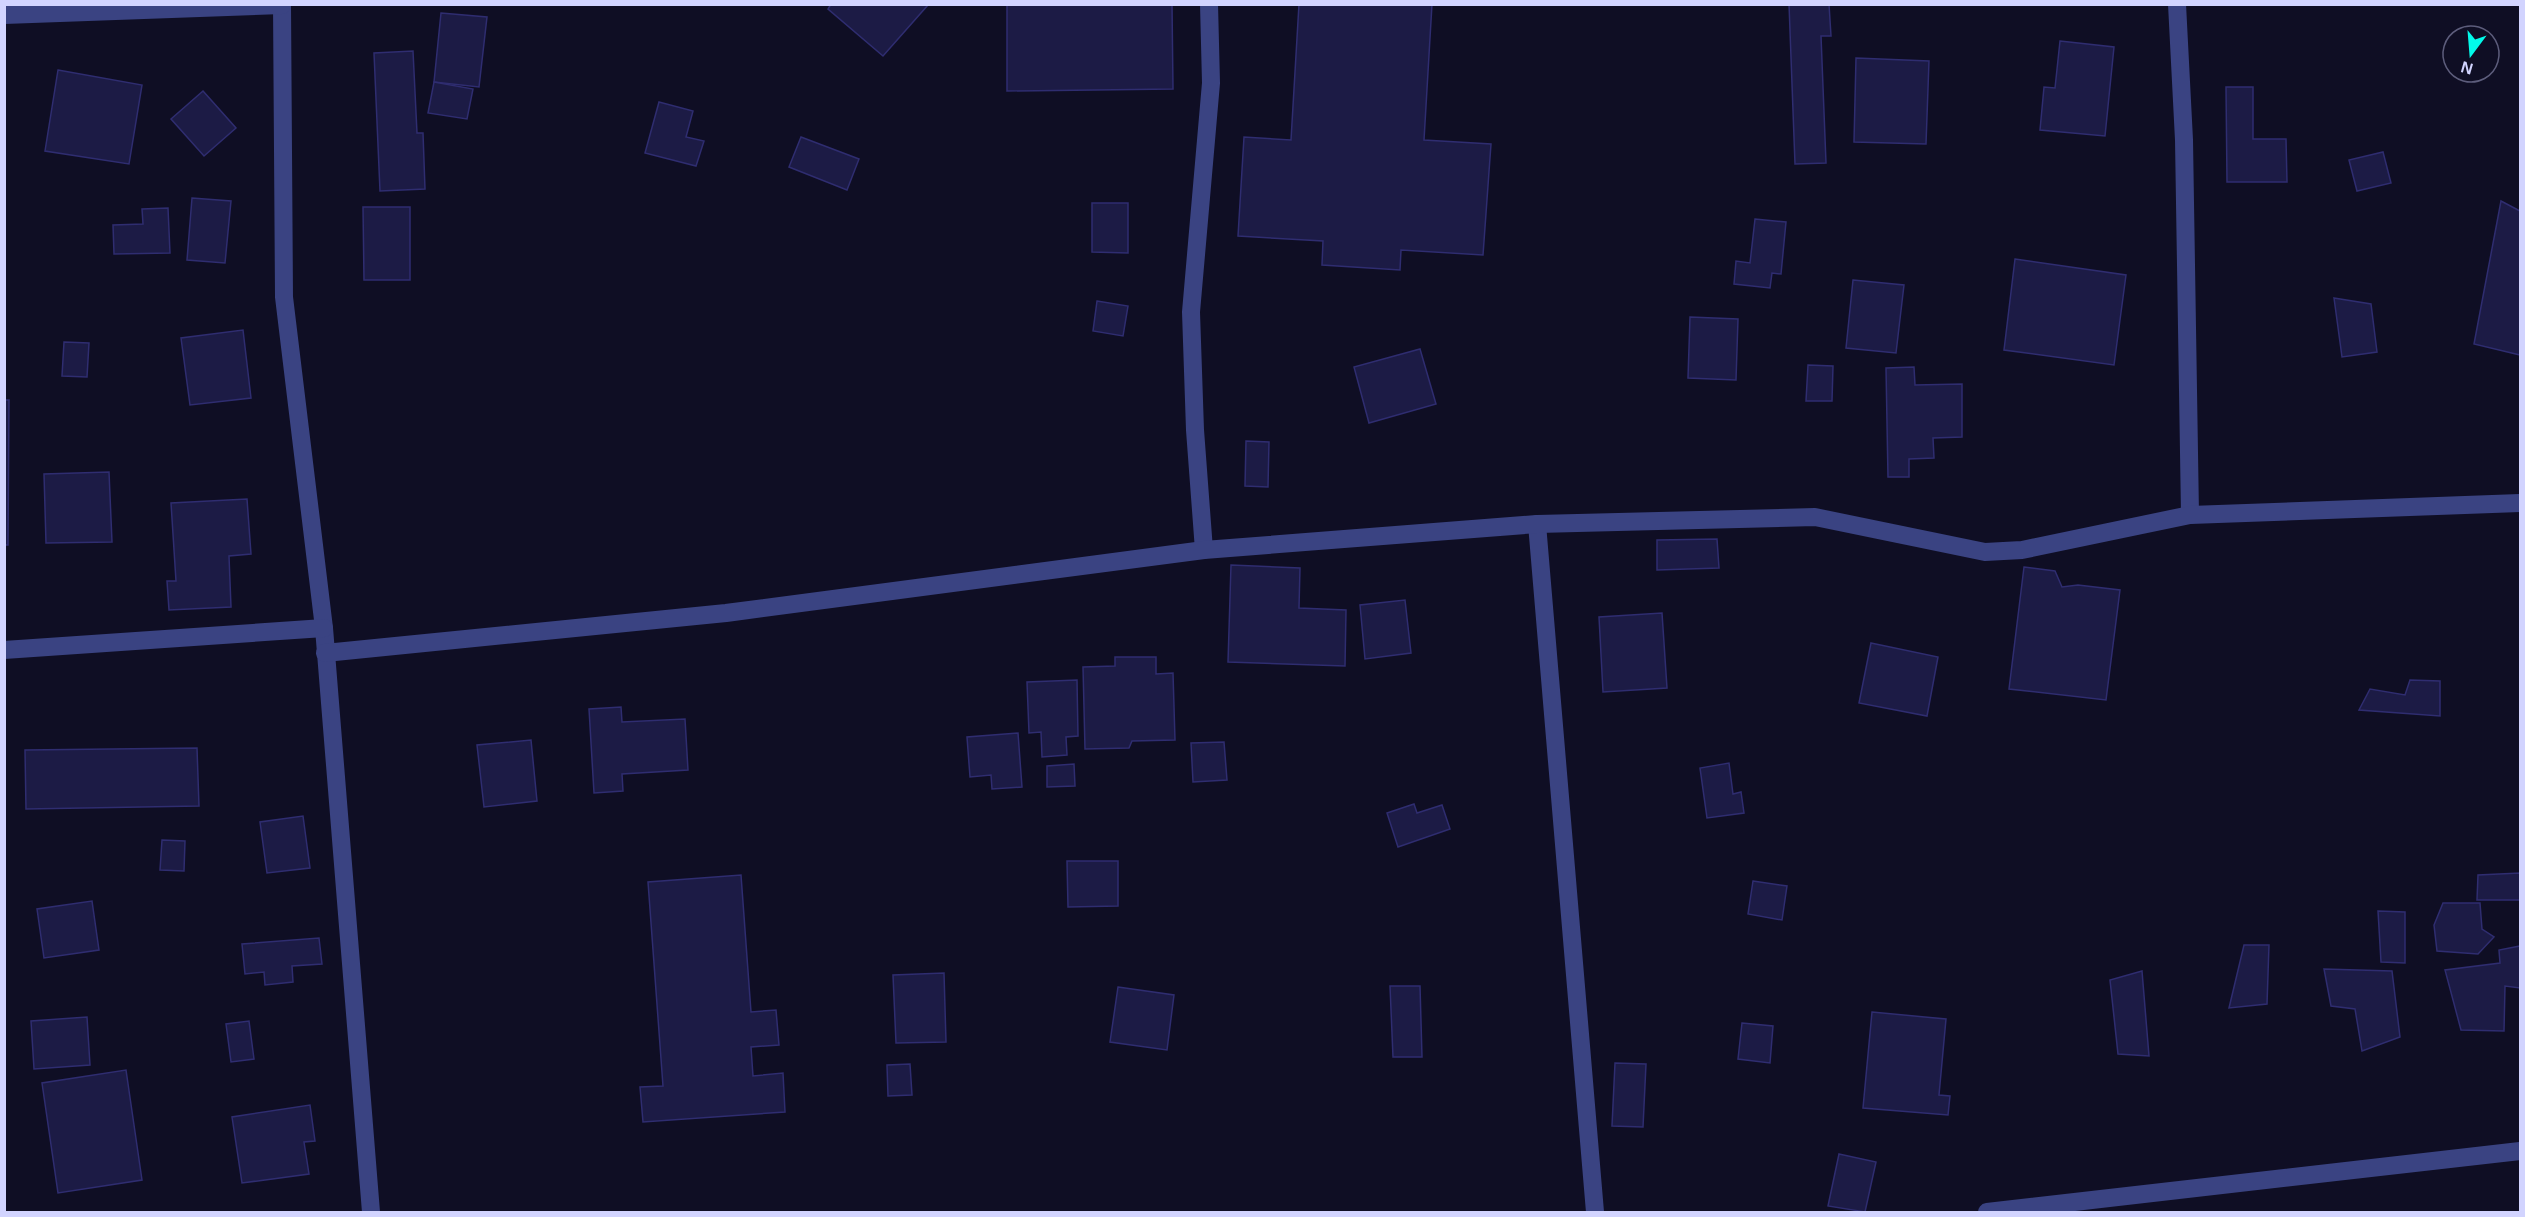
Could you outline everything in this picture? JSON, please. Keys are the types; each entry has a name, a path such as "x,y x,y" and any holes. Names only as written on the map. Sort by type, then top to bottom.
{"street":[{"path":"1204,550 1195,430 1191,312 1211,83 1209,4"},
{"path":"2177,4 2184,140 2190,515"},
{"path":"4,15 282,5 284,297 324,628 371,1212"},
{"path":"325,653 726,613 1204,550 1537,524 1815,518 1985,552 2022,550 2190,515 2520,503"},
{"path":"1537,524 1595,1212"},
{"path":"4,650 324,628"},
{"path":"1987,1212 2520,1151"}],"building":[{"path":"831,4 928,5 883,56 828,9"},
{"path":"1007,4 1172,4 1173,89 1007,91"},
{"path":"1299,4 1432,4 1424,140 1491,144 1483,255 1401,250 1400,270 1322,265 1323,241 1238,236 1244,137 1291,140"},
{"path":"1789,4 1829,4 1831,36 1821,36 1826,163 1795,164"},
{"path":"441,13 487,17 479,87 434,82"},
{"path":"2060,41 2114,47 2105,136 2040,130 2044,87 2055,88"},
{"path":"413,51 417,133 423,133 425,189 380,191 374,53"},
{"path":"1856,58 1929,61 1926,144 1854,142"},
{"path":"58,70 142,85 129,164 45,151"},
{"path":"434,82 473,89 467,119 428,113"},
{"path":"2226,87 2253,87 2253,139 2286,139 2287,182 2227,182"},
{"path":"203,91 236,128 204,156 171,119"},
{"path":"659,102 693,111 686,137 704,141 696,166 645,153"},
{"path":"801,137 859,159 847,190 789,167"},
{"path":"2383,152 2391,183 2357,191 2349,160"},
{"path":"192,198 231,201 225,263 187,260"},
{"path":"2501,201 2520,211 2520,355 2474,344"},
{"path":"1092,203 1128,203 1128,253 1092,252"},
{"path":"363,207 410,207 410,280 364,280"},
{"path":"168,208 170,253 114,254 113,225 143,224 142,209"},
{"path":"1755,219 1786,222 1781,274 1772,273 1770,288 1734,284 1736,261 1750,263"},
{"path":"2015,259 2126,275 2114,365 2004,350"},
{"path":"1853,280 1904,285 1896,353 1846,348"},
{"path":"2334,298 2371,304 2377,352 2342,357"},
{"path":"1097,301 1128,306 1123,336 1093,331"},
{"path":"1690,317 1738,319 1736,380 1688,378"},
{"path":"243,330 251,398 190,405 181,338"},
{"path":"64,342 89,343 87,377 62,376"},
{"path":"1420,349 1436,404 1369,423 1354,367"},
{"path":"1808,365 1833,366 1832,401 1806,401"},
{"path":"1914,367 1915,385 1962,384 1962,437 1933,438 1934,458 1909,459 1909,477 1888,477 1886,368"},
{"path":"4,400 9,400 8,545 4,545"},
{"path":"1246,441 1269,442 1268,487 1245,486"},
{"path":"109,472 112,542 46,543 44,474"},
{"path":"247,499 251,554 229,556 231,607 169,610 167,581 176,581 171,503"},
{"path":"1717,539 1719,568 1657,570 1657,540"},
{"path":"1231,565 1300,568 1299,608 1346,610 1345,666 1228,662"},
{"path":"2024,567 2055,571 2062,587 2078,585 2120,590 2106,700 2009,689"},
{"path":"1405,600 1411,653 1365,659 1360,605"},
{"path":"1662,613 1667,688 1603,692 1599,617"},
{"path":"1871,643 1938,657 1927,716 1859,703"},
{"path":"1115,657 1156,657 1156,674 1173,673 1175,740 1132,741 1129,748 1085,749 1083,667 1115,666"},
{"path":"1077,680 1078,736 1066,737 1067,755 1042,757 1041,732 1029,733 1027,682"},
{"path":"2410,680 2440,681 2440,716 2359,710 2370,689 2405,695"},
{"path":"621,707 622,722 685,719 688,770 622,774 623,791 594,793 589,709"},
{"path":"1018,733 1022,787 992,789 991,775 970,777 967,737"},
{"path":"531,740 537,801 484,807 477,745"},
{"path":"1224,742 1227,780 1193,782 1191,743"},
{"path":"197,748 199,806 26,809 25,750"},
{"path":"1729,763 1733,794 1741,792 1744,813 1707,818 1700,768"},
{"path":"1074,764 1075,786 1047,787 1047,766"},
{"path":"1414,804 1417,813 1442,805 1450,829 1398,847 1387,813"},
{"path":"303,816 310,868 267,873 260,822"},
{"path":"162,840 185,841 184,871 160,870"},
{"path":"1067,861 1118,861 1118,906 1068,907"},
{"path":"2520,873 2520,900 2477,900 2478,875"},
{"path":"741,875 751,1012 776,1010 779,1045 751,1047 753,1076 783,1073 785,1112 643,1122 640,1087 663,1086 648,882"},
{"path":"1753,881 1787,886 1782,920 1748,914"},
{"path":"92,901 99,950 44,958 37,909"},
{"path":"2443,903 2480,903 2482,929 2494,937 2478,954 2437,951 2434,925"},
{"path":"2378,911 2405,912 2405,963 2381,962"},
{"path":"319,938 322,964 292,966 293,982 265,985 264,972 245,974 242,944"},
{"path":"2244,945 2269,945 2267,1004 2229,1008"},
{"path":"2520,946 2520,988 2505,986 2504,1031 2461,1030 2445,970 2500,963 2499,950"},
{"path":"2324,969 2392,971 2400,1037 2362,1051 2355,1009 2331,1006"},
{"path":"2142,971 2149,1056 2118,1054 2110,980"},
{"path":"944,973 946,1042 896,1043 893,975"},
{"path":"1390,986 1420,986 1422,1057 1393,1057"},
{"path":"1118,987 1174,995 1167,1050 1110,1042"},
{"path":"1872,1012 1946,1019 1939,1095 1950,1096 1948,1115 1863,1108"},
{"path":"87,1017 90,1065 34,1069 31,1021"},
{"path":"249,1021 254,1059 231,1062 226,1024"},
{"path":"1742,1023 1773,1026 1770,1063 1738,1059"},
{"path":"1615,1063 1646,1064 1643,1127 1612,1126"},
{"path":"910,1064 912,1095 888,1096 887,1065"},
{"path":"126,1070 142,1180 58,1193 42,1083"},
{"path":"310,1105 315,1141 304,1142 309,1174 242,1183 232,1117"},
{"path":"1839,1154 1876,1162 1865,1212 1828,1206"}]}
